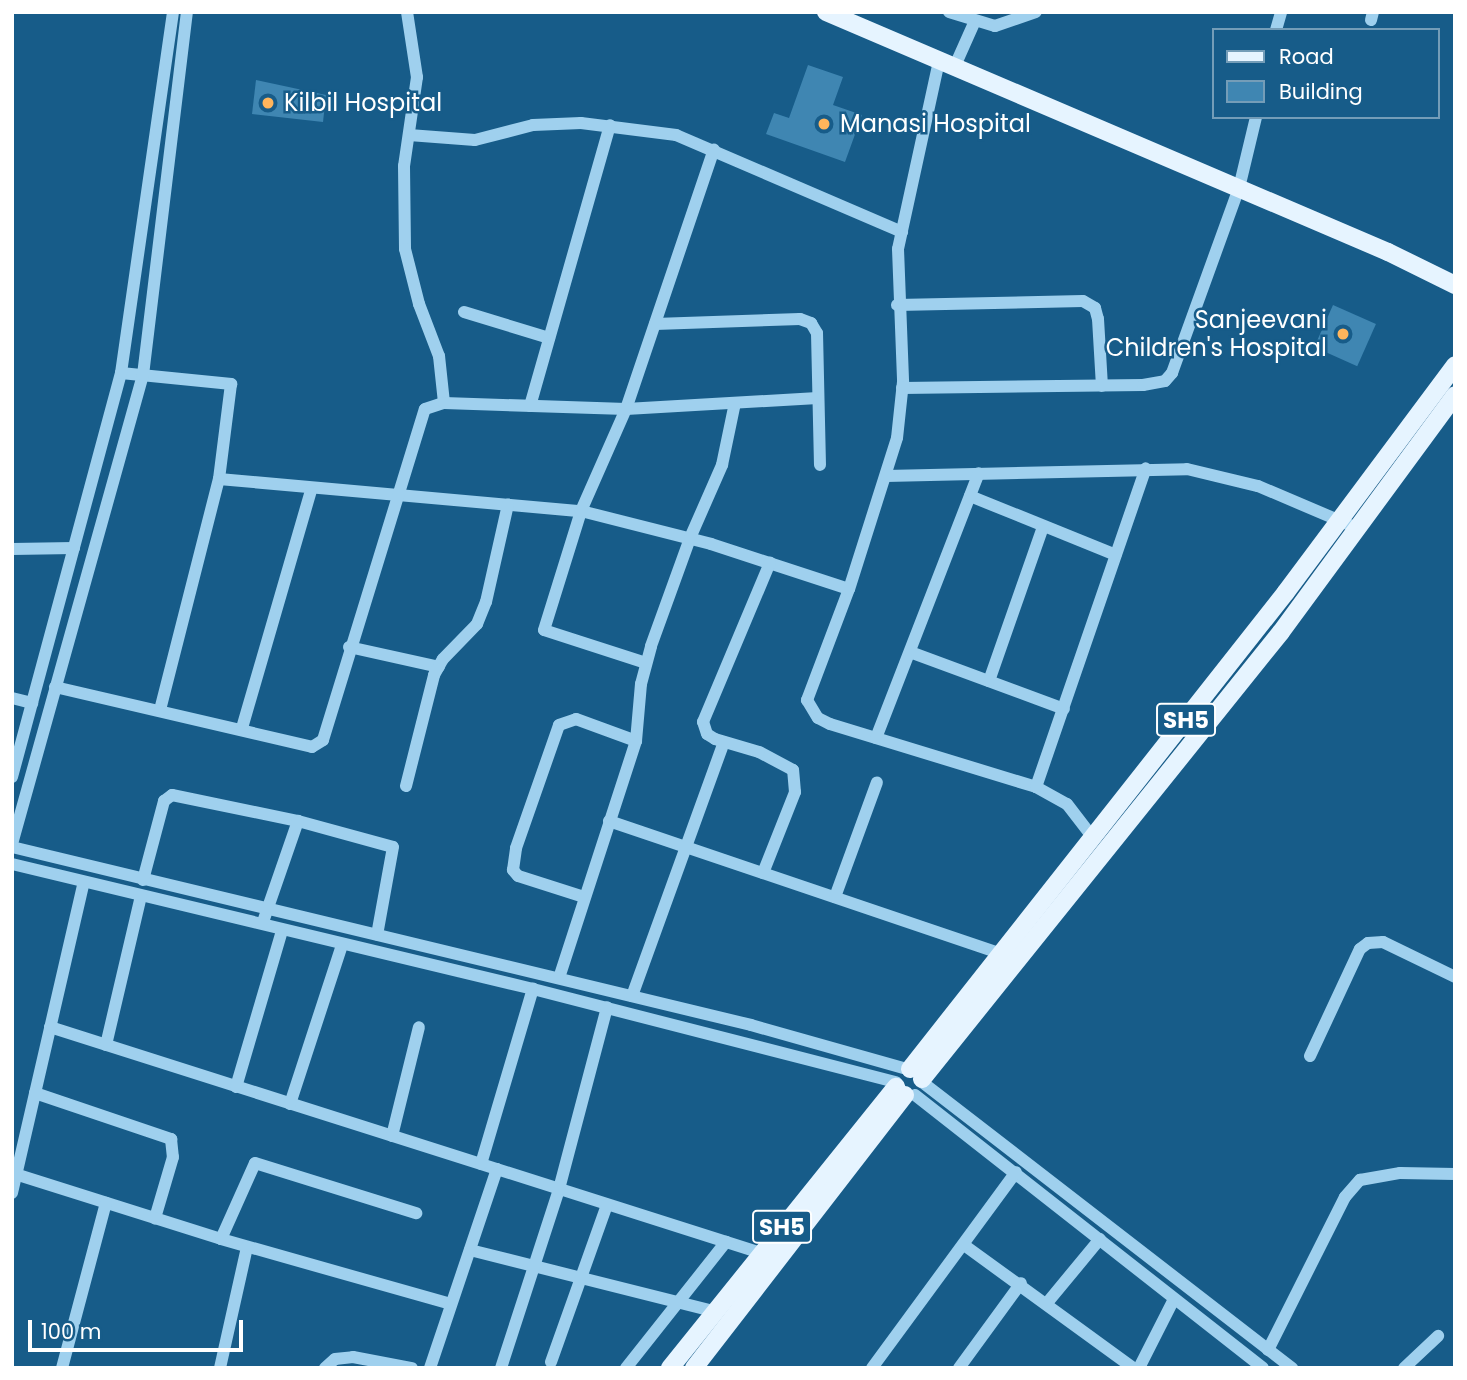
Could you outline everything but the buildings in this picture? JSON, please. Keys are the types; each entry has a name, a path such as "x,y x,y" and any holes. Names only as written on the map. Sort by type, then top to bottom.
{"main road":[{"path":"827,12 1239,188 1455,285"},
{"name":"SH5","path":"694,1368 1003,954 1340,520 1455,365"},
{"name":"SH5","path":"670,1368 761,1253 909,1082 1255,665 1455,394"}],"street":[{"path":"12,777 121,373 173,12"},
{"path":"187,12 143,375 127,444 54,687 12,846 267,911 632,996 909,1082 1292,1368"},
{"path":"407,12 416,57 402,204 405,249 419,304 439,356 444,403"},
{"path":"949,12 974,23 995,26 1036,12"},
{"path":"974,23 946,64 902,232 897,305 902,388 886,476 849,589 807,700 818,719 1037,787 1067,804 1094,839"},
{"path":"902,388 1155,385 1172,373 1239,188 1256,119"},
{"path":"409,135 475,140 533,125 610,125 676,135 714,149 902,232"},
{"path":"530,406 610,125"},
{"path":"646,663 544,630 581,511 626,408 714,149"},
{"path":"897,305 1083,301 1095,308 1098,319 1102,386"},
{"path":"464,312 549,338"},
{"path":"655,324 800,319 811,323 817,333 820,465"},
{"path":"121,373 231,384 219,478 160,710"},
{"path":"54,687 242,728 299,747 312,747 323,740 418,421 425,408 444,403 626,408 818,398"},
{"path":"559,978 636,741 646,663 690,538 722,465 734,403"},
{"path":"886,476 1146,468 1216,473 1357,528"},
{"path":"1037,787 1146,468"},
{"path":"876,738 979,473"},
{"path":"219,478 311,490 581,511 690,538 849,589"},
{"path":"242,728 311,490"},
{"path":"970,496 1116,555"},
{"path":"406,786 439,667 477,624 508,504"},
{"path":"989,681 1043,527"},
{"path":"12,550 74,548"},
{"path":"763,873 795,792 793,770 759,752 707,734 704,716 770,563"},
{"path":"349,647 439,667"},
{"path":"909,652 1063,709"},
{"path":"12,698 32,703"},
{"path":"584,897 518,876 513,870 516,848 559,725 576,719 636,741"},
{"path":"632,996 724,742"},
{"path":"835,897 877,782"},
{"path":"143,880 164,801 172,795 299,821 393,847 377,935"},
{"path":"262,926 299,821"},
{"path":"609,821 1003,954"},
{"path":"12,864 909,1082 1173,1301 1263,1368"},
{"path":"12,1194 14,1173 84,882"},
{"path":"106,1045 141,896"},
{"path":"236,1087 282,931"},
{"path":"1310,1056 1360,949 1368,943 1383,942 1455,977"},
{"path":"290,1104 342,945"},
{"path":"481,1164 533,989"},
{"path":"501,1368 559,1189 607,1007"},
{"path":"50,1027 761,1253"},
{"path":"392,1136 419,1027"},
{"path":"35,1093 171,1139 173,1157 155,1218"},
{"path":"221,1240 255,1163 416,1213"},
{"path":"430,1368 497,1169"},
{"path":"872,1368 1016,1172"},
{"path":"1268,1350 1345,1197 1360,1180 1400,1172 1455,1174"},
{"path":"14,1173 221,1240 451,1304"},
{"path":"62,1368 106,1203"},
{"path":"551,1362 607,1205"},
{"path":"1047,1303 1100,1240"},
{"path":"626,1368 726,1242"},
{"path":"964,1245 1021,1283 1133,1368"},
{"path":"220,1368 247,1247"},
{"path":"470,1250 713,1311"},
{"path":"959,1368 1021,1283"},
{"path":"1139,1368 1173,1301"},
{"path":"1404,1368 1438,1336"},
{"path":"325,1368 335,1359 353,1357 412,1368"}],"place":[{"name":"Kilbil Hospital","path":"268,103"},
{"name":"Manasi Hospital","path":"824,124"},
{"name":"Sanjeevani Children's Hospital","path":"1343,334"}]}
